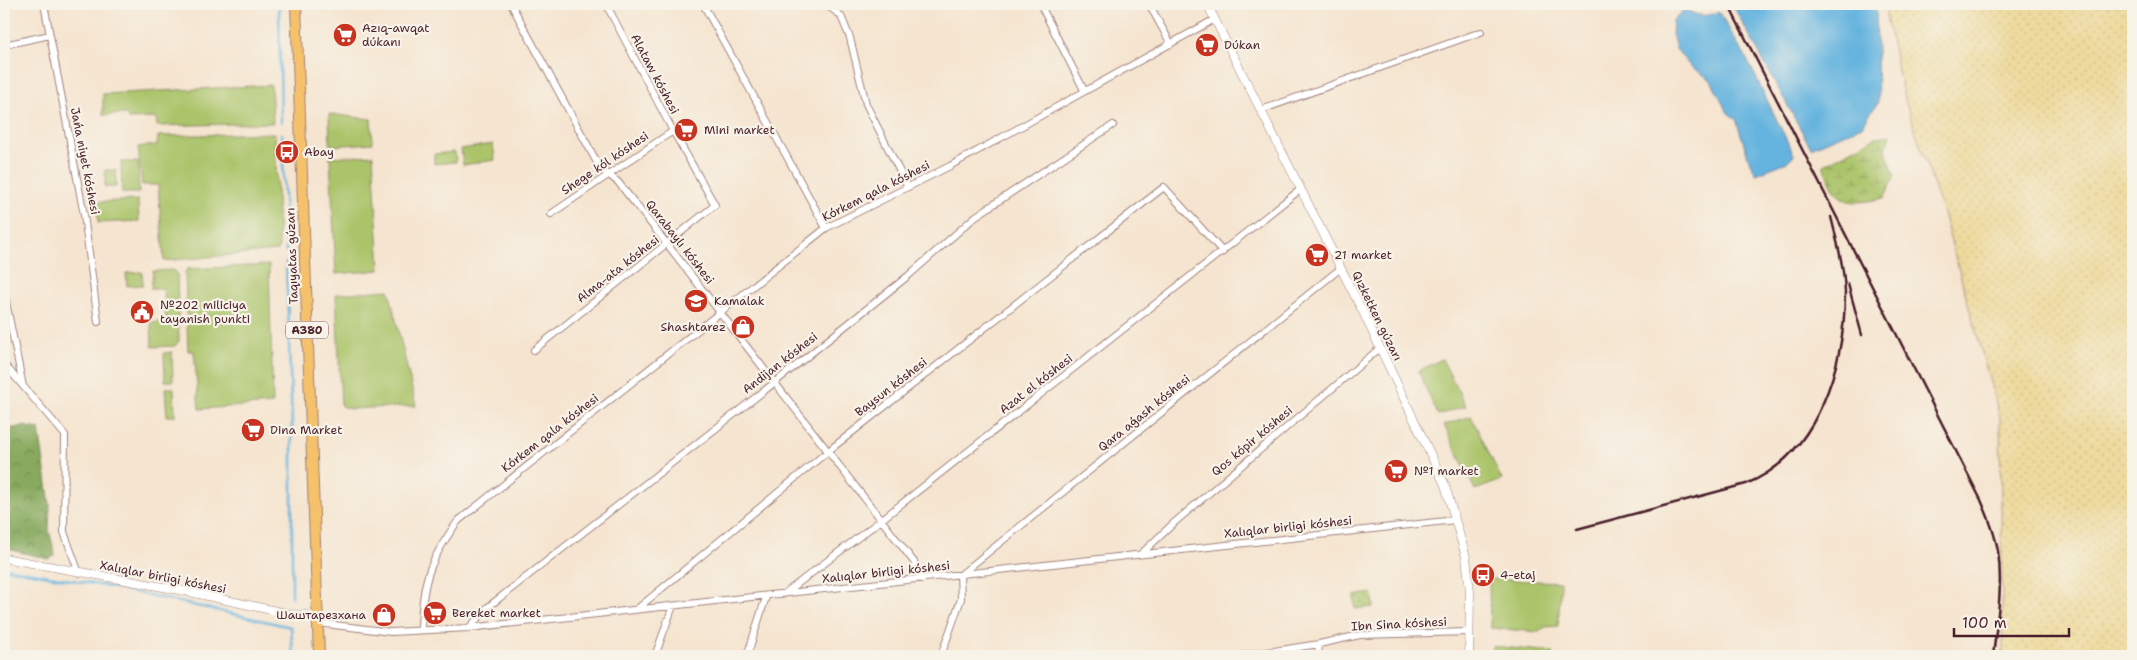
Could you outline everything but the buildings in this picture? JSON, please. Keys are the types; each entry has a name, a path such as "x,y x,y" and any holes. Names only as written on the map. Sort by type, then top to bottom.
{"highway":[{"name":"Taqıyatas gúzarı","path":"296,4 320,656"}],"street":[{"name":"Jańa niyet kóshesi","path":"44,4 84,215 98,322"},
{"name":"Qarabaylı kóshesi","path":"511,4 600,168 618,182 667,244 914,562 922,579"},
{"name":"Alataw kóshesi","path":"606,4 715,206"},
{"path":"703,4 826,228"},
{"path":"826,4 841,16 850,38 866,104 907,186"},
{"path":"1040,4 1084,90"},
{"path":"1149,4 1171,44"},
{"name":"Qızketken gúzarı","path":"1207,4 1341,268 1444,485 1466,556 1470,592 1469,656"},
{"name":"Kórkem qala kóshesi","path":"421,630 421,597 427,574 439,547 458,521 826,228 950,166 1084,90 1215,20"},
{"path":"1261,110 1481,32"},
{"path":"4,45 50,35"},
{"name":"Andijan kóshesi","path":"469,628 488,607 908,276 976,216 1113,125"},
{"name":"Shege kól kóshesi","path":"551,214 673,131"},
{"name":"Baysun kóshesi","path":"636,610 827,452 1164,187 1223,252"},
{"name":"Azat el kóshesi","path":"783,594 881,520 1301,189"},
{"name":"Alma-ata kóshesi","path":"534,350 715,206"},
{"name":"Qara aǵash kóshesi","path":"960,574 1341,268"},
{"path":"4,292 23,387"},
{"name":"Qos kópir kóshesi","path":"1142,554 1189,510 1380,348"},
{"path":"4,364 65,435 64,532 79,573"},
{"name":"Xalıqlar birligi kóshesi","path":"4,558 185,591 290,614 390,632 469,628 1455,520"},
{"path":"941,656 962,600 960,574"},
{"path":"747,656 766,596"},
{"path":"655,656 673,606"},
{"name":"Ibn Sina kóshesi","path":"1241,656 1320,644 1360,635 1469,632"},
{"path":"1318,656 1320,644"}],"green space":[{"path":"271,85 273,123 157,126 156,118 128,119 127,114 103,115 103,94"},
{"path":"329,114 371,119 373,143 330,146"},
{"path":"275,133 279,247 277,251 164,261 158,185 142,185 138,147 157,145 158,136"},
{"path":"1891,135 1885,149 1895,176 1884,198 1851,202 1838,195 1823,165 1876,137"},
{"path":"493,144 495,160 463,165 461,149"},
{"path":"455,152 456,162 434,164 434,154"},
{"path":"373,155 380,270 336,274 330,157"},
{"path":"121,162 138,162 139,193 122,193"},
{"path":"105,170 116,170 116,187 105,187"},
{"path":"138,200 139,221 98,223 97,202"},
{"path":"269,265 273,404 199,409 194,351 188,351 185,273 187,269"},
{"path":"174,270 177,273 179,341 175,346 152,347 151,323 166,321 164,289 151,289 153,271"},
{"path":"142,272 143,285 127,286 126,273"},
{"path":"389,290 416,406 350,409 341,406 336,294"},
{"path":"172,352 173,381 165,381 164,353"},
{"path":"1442,359 1466,406 1438,415 1418,371"},
{"path":"165,388 174,388 175,416 167,416"},
{"path":"1471,416 1502,480 1475,490 1444,425"},
{"path":"24,426 39,429 50,505 49,530 55,555 48,559 4,548 4,430"},
{"path":"1489,579 1561,582 1558,626 1545,627 1539,632 1490,628"},
{"path":"1372,593 1374,607 1355,609 1354,596"},
{"path":"1492,646 1553,652 1553,656 1492,656"}],"sand":[{"path":"1887,4 2133,4 2133,656 2003,656 2000,418 1943,213 1903,94 1886,16"}],"water":[{"path":"1732,4 1876,4 1878,102 1862,126 1811,148"},
{"path":"1685,9 1694,14 1702,15 1719,12 1749,63 1794,155 1787,162 1756,174 1750,163 1736,119 1728,113 1711,80 1689,65 1676,49 1672,34 1673,20"}],"waterway":[{"path":"279,4 281,122"},
{"path":"282,134 286,251"},
{"path":"286,262 292,425 292,598"},
{"path":"4,568 116,588 291,627 293,656"}],"railway":[{"path":"1728,4 1986,512 1998,551 2000,577 1993,656"},
{"path":"1577,529 1746,484 1771,470 1792,452 1809,429 1822,404 1833,377 1840,348 1845,292 1842,264 1831,217"},
{"path":"1848,284 1862,335"}],"place":[{"name":"Azıq-awqat dúkanı","path":"345,35"},
{"name":"Dúkan","path":"1207,45"},
{"name":"Mini market","path":"686,130"},
{"name":"Abay","path":"287,152"},
{"name":"21 market","path":"1317,255"},
{"name":"Kamalak","path":"696,301"},
{"name":"№202 miliciya tayanish punkti","path":"142,312"},
{"name":"Shashtarez","path":"743,327"},
{"name":"Dina Market","path":"253,430"},
{"name":"№1 market","path":"1396,471"},
{"name":"4-etaj","path":"1483,575"},
{"name":"Bereket market","path":"435,613"},
{"name":"Шаштарезхана","path":"384,615"}]}
